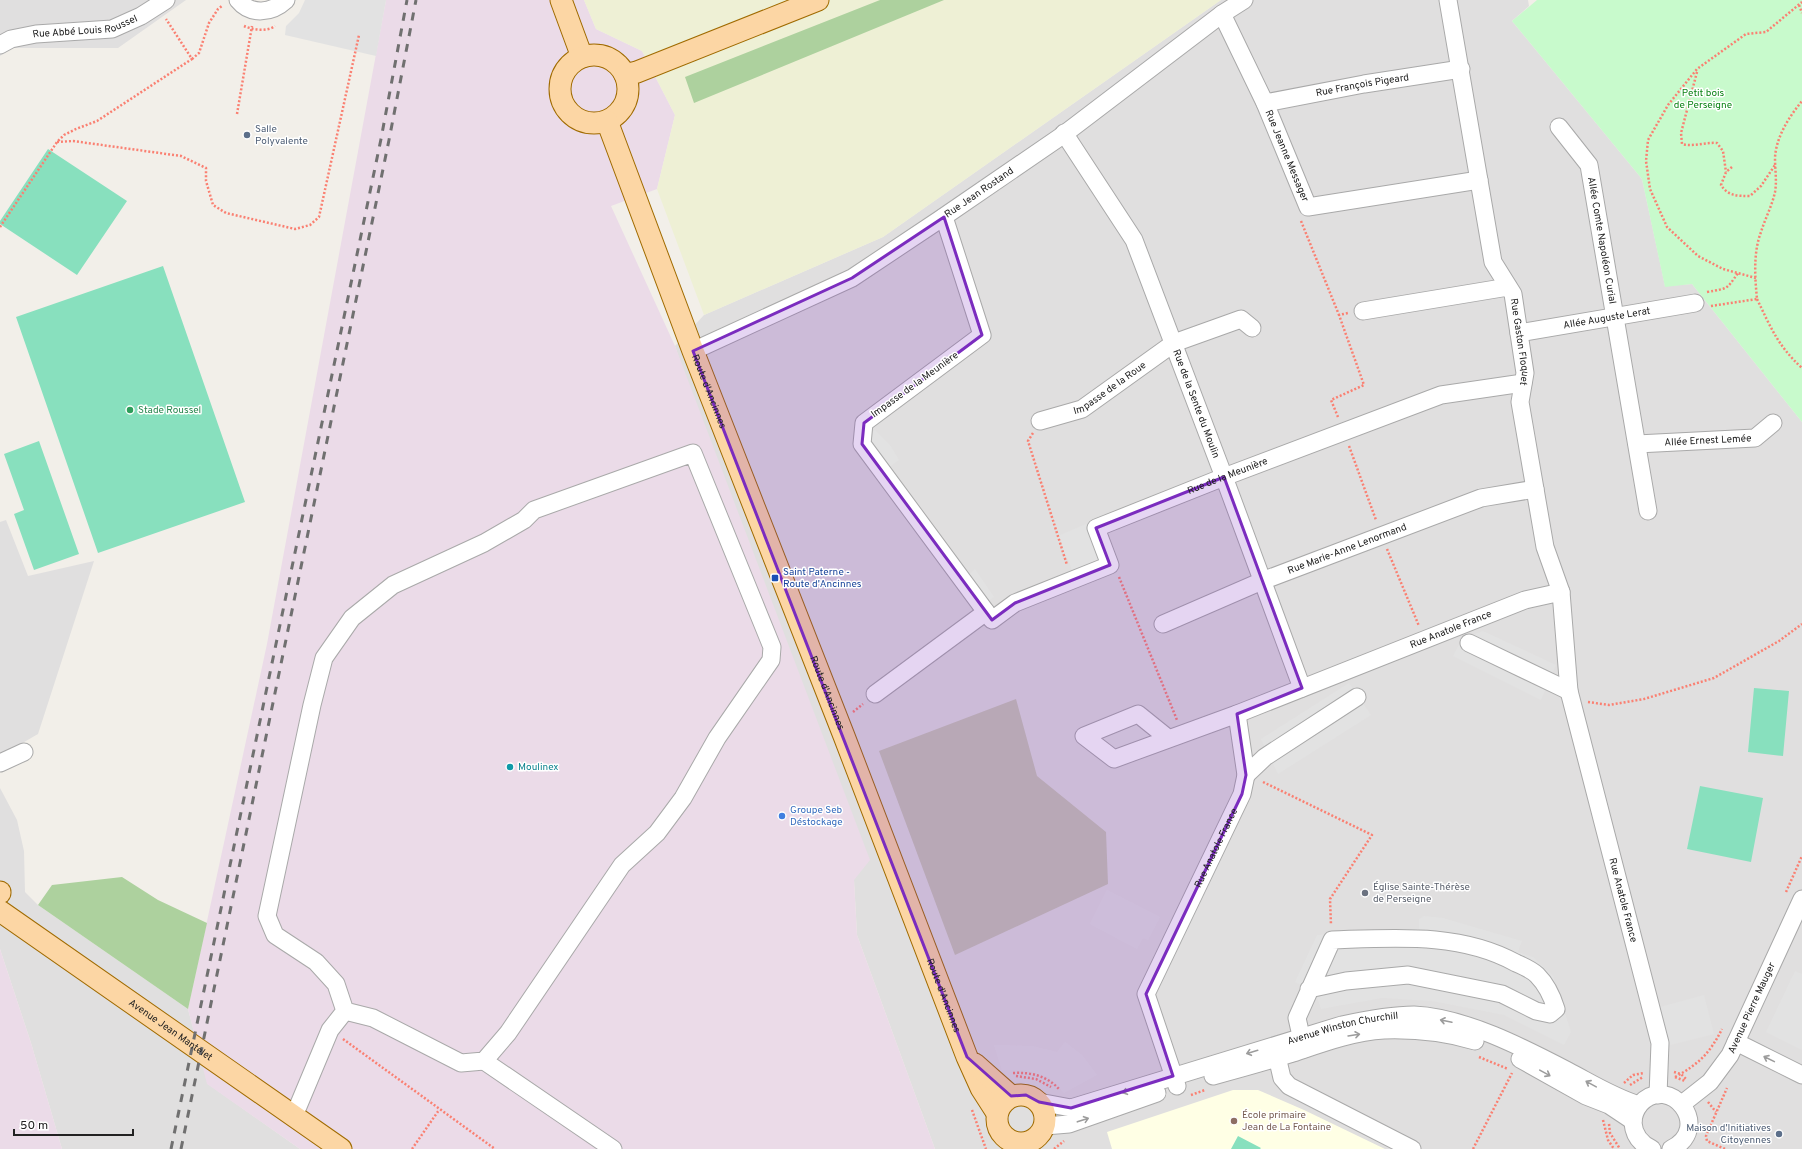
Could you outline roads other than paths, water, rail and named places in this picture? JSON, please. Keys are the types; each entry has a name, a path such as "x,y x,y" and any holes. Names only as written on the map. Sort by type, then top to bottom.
{"main road":[{"path":"561,0 582,57"},
{"path":"625,75 637,72 818,0"},
{"path":"592,55 602,56 612,60 620,66 625,75 628,91 624,107 607,121 597,123 586,122 576,118 567,111 559,90 565,70 573,62 582,57 592,55"},
{"name":"Route d'Ancinnes","path":"607,121 693,351 967,1057 981,1088 997,1113"},
{"name":"Avenue Jean Mantelet","path":"0,910 341,1149"},
{"name":"Route d'Ancinnes","path":"967,1057 1011,1096"},
{"path":"1011,1096 1046,1096 1045,1126 1042,1133 1030,1145 1005,1142 997,1121 997,1113 1005,1100 1011,1096"}],"street":[{"path":"232,2 260,11 270,10 279,6 286,0"},
{"name":"Rue Jean Rostand","path":"693,351 852,278 944,217 1064,133 1222,14 1244,0"},
{"name":"Rue Gaston Floquet","path":"1448,0 1493,262 1513,294 1525,373 1520,402 1545,547 1561,592"},
{"name":"Rue Abbé Louis Roussel","path":"0,45 11,39 36,34 112,29 140,16 161,3"},
{"name":"Rue Jeanne Messager","path":"1222,14 1265,103 1308,207 1479,180"},
{"name":"Rue François Pigeard","path":"1265,103 1364,84 1460,69"},
{"name":"Allée Comte Napoléon Curial","path":"1559,126 1589,165 1615,316"},
{"name":"Rue de la Sente du Moulin","path":"1064,133 1134,240 1174,343 1302,688"},
{"name":"Impasse de la Meunière","path":"944,217 982,335 864,423 862,444 988,616"},
{"path":"1363,311 1508,287"},
{"name":"Allée Auguste Lerat","path":"1519,333 1700,302"},
{"path":"1615,316 1648,512"},
{"name":"Impasse de la Roue","path":"1040,420 1082,409 1174,343 1241,319 1252,328"},
{"name":"Rue de la Meunière","path":"988,616 1015,603 1110,565 1096,528 1224,477 1441,395 1523,383"},
{"name":"Allée Ernest Lemée","path":"1637,444 1755,438 1773,423"},
{"path":"345,1012 336,984 316,962 275,935 267,916 312,705 324,658 352,618 393,585 484,543 524,520 534,510 693,453 772,647 771,660 717,738 683,798 657,833 622,865 508,1033 484,1061"},
{"name":"Rue Marie-Anne Lenormand","path":"1163,624 1262,581 1481,498 1535,489"},
{"name":"Rue Anatole France","path":"1175,1081 1146,994 1242,794 1246,775 1237,714 1525,600 1561,592 1570,695 1660,1043 1658,1095"},
{"path":"875,694 988,616"},
{"path":"1469,642 1570,695"},
{"path":"1246,775 1265,757 1358,697"},
{"path":"1176,736 1237,714"},
{"path":"0,763 24,752"},
{"name":"Avenue Pierre Mauger","path":"1682,1104 1710,1082 1730,1055 1802,899"},
{"path":"1303,1044 1297,1018 1309,989 1332,940 1413,937 1472,945 1505,956 1536,974 1551,993 1556,1009 1550,1014 1536,1011 1502,994 1408,975 1346,981 1309,989"},
{"path":"294,1116 330,1030 345,1012"},
{"path":"345,1012 373,1018 461,1063 484,1061 613,1149"},
{"name":"Avenue Winston Churchill","path":"1046,1096 1071,1108 1175,1081 1303,1044 1342,1025 1381,1017 1415,1015 1450,1021 1489,1034 1526,1049 1614,1096 1636,1113"},
{"path":"1736,1042 1802,1075"},
{"path":"1276,1052 1282,1078 1289,1086 1412,1149"},
{"name":"Avenue Winston Churchill","path":"1045,1126 1065,1125 1085,1119 1175,1081"},
{"path":"1652,1149 1644,1146 1638,1139 1634,1130 1636,1113 1651,1096 1658,1095 1667,1095 1675,1098 1687,1111 1689,1123 1682,1146"}],"railway":[{"path":"171,1149 381,139 407,0"},
{"path":"181,1149 389,140 416,0"}],"place":[{"name":"Salle Polyvalente","path":"247,135"},
{"name":"Stade Roussel","path":"130,410"},
{"name":"Saint Paterne - Route d'Ancinnes","path":"775,578"},
{"name":"Moulinex","path":"510,767"},
{"name":"Groupe Seb Déstockage","path":"782,816"},
{"name":"Église Sainte-Thérèse de Perseigne","path":"1365,893"},
{"name":"École primaire Jean de La Fontaine","path":"1234,1121"},
{"name":"Maison d'Initiatives Citoyennes","path":"1779,1134"}],"park label":[{"name":"Petit bois de Perseigne","path":"1703,98"}]}
